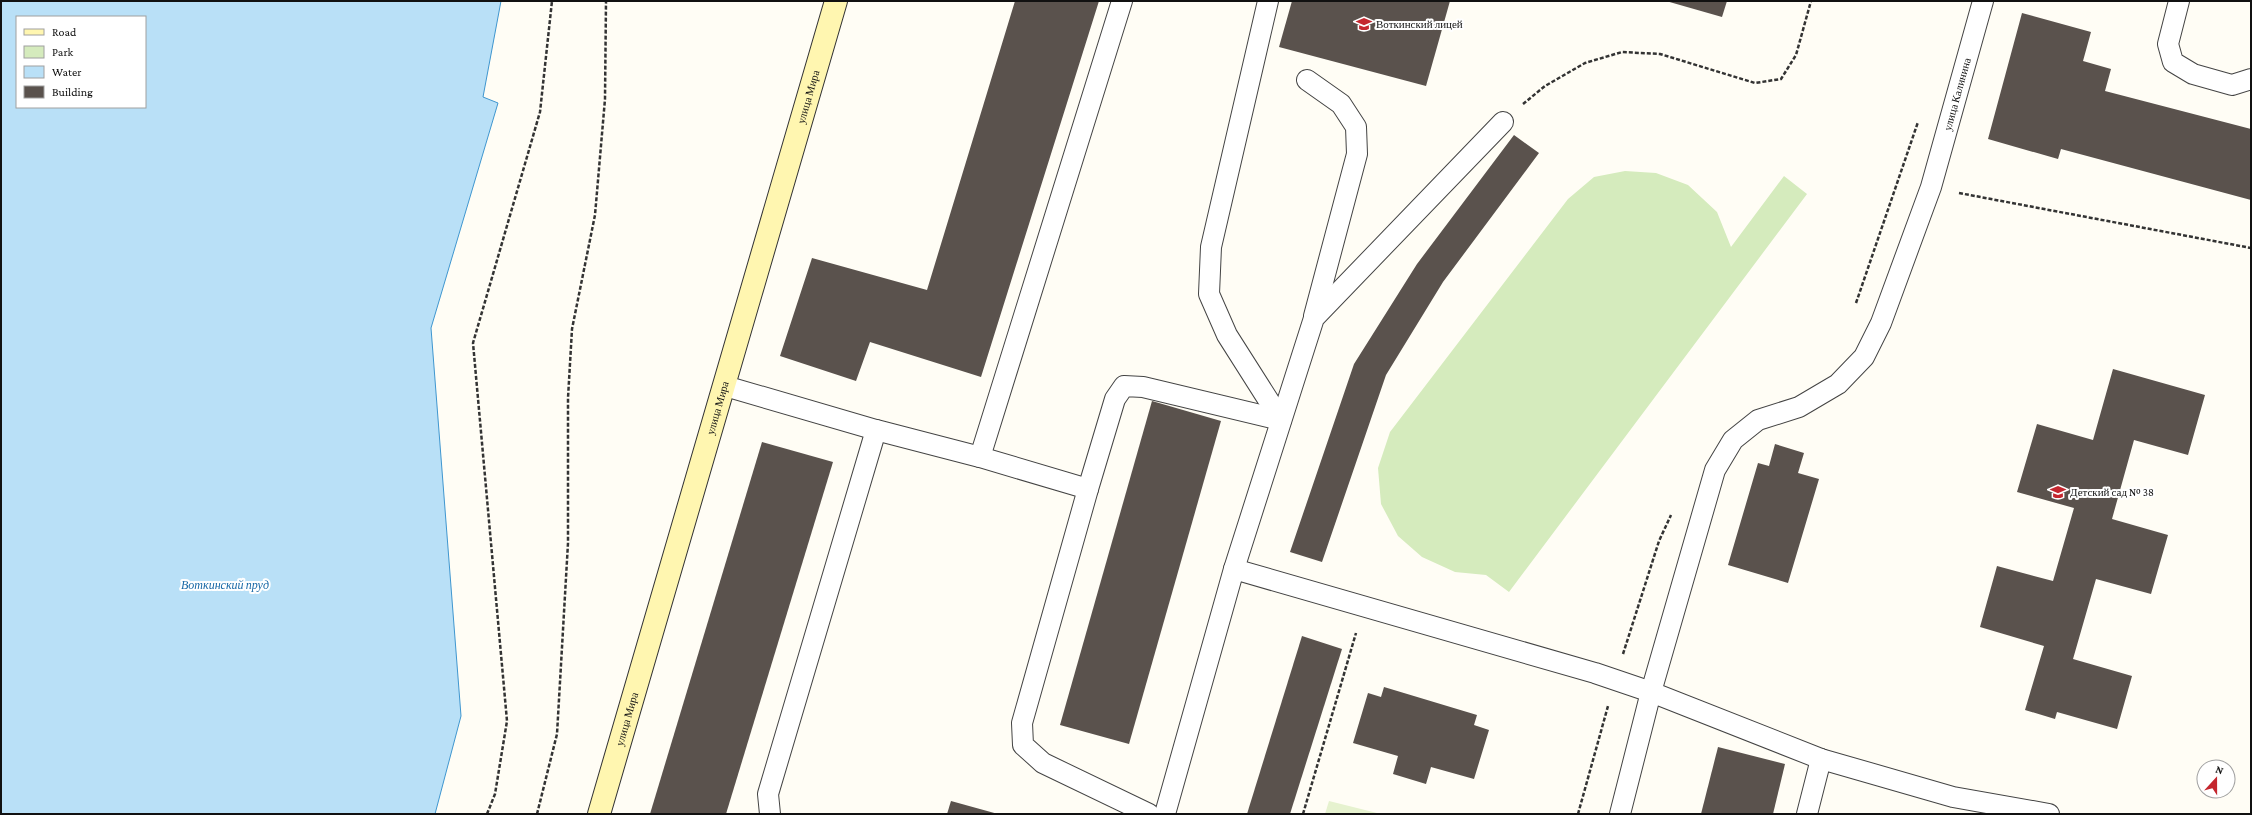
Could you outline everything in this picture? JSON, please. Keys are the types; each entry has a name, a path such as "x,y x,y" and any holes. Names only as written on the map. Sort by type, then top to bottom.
{"main road":[{"name":"улица Мира","path":"599,814 836,1"}],"lane":[{"path":"980,457 1122,1"},
{"path":"1268,1 1210,247 1209,294 1227,335 1281,420"},
{"name":"улица Калинина","path":"1620,814 1651,692 1715,470 1733,440 1758,420 1799,407 1838,384 1864,356 1881,323 1931,187 1983,1"},
{"path":"2180,1 2168,44 2173,62 2193,74 2232,85 2251,79"},
{"path":"1165,814 1234,569 1314,318 1357,154 1356,127 1341,104 1307,80"},
{"path":"1314,318 1503,122"},
{"path":"725,386 876,430 980,457 1088,489"},
{"path":"1149,814 1042,763 1023,745 1022,723 1088,489 1115,400 1124,386 1143,387 1281,420"},
{"path":"770,814 768,794 876,430"},
{"path":"1234,569 1595,673 1651,692 1821,759 1953,797 2049,814"},
{"path":"1807,814 1821,759"}],"path":[{"path":"487,814 495,794 507,721 474,343 540,112 552,1"},
{"path":"537,814 557,734 568,543 568,398 572,329 595,215 605,99 606,1"},
{"path":"1503,122 1545,86 1585,63 1622,52 1660,54 1755,83 1781,79 1796,55 1811,1"},
{"path":"1931,187 2251,248"},
{"path":"1303,814 1364,606"}],"green space":[{"path":"1625,171 1656,173 1688,185 1717,212 1731,247 1784,176 1807,194 1509,592 1486,575 1455,572 1422,557 1398,536 1381,504 1378,468 1390,432 1568,199 1594,177"},
{"path":"1329,801 1381,814 1325,814"}],"water":[{"name":"Воткинский пруд","path":"1,1 501,1 483,97 498,103 431,328 461,716 435,814 1,814"}],"building":[{"path":"1015,1 1099,1 981,377 870,342 856,381 780,356 812,258 927,290"},
{"name":"Воткинский лицей","path":"1292,1 1450,1 1426,86 1279,47"},
{"path":"1666,1 1727,1 1722,17"},
{"path":"2022,13 2091,32 2083,61 2111,69 2105,91 2251,129 2251,200 2061,149 2058,159 1988,139"},
{"path":"1514,135 1539,153 1443,282 1386,375 1322,562 1290,552 1354,364 1417,264"},
{"path":"2113,369 2205,395 2188,455 2134,440 2112,519 2168,535 2151,594 2096,579 2073,659 2132,676 2117,729 2057,712 2055,719 2025,710 2044,646 1980,627 1997,566 2053,581 2074,508 2017,492 2037,424 2093,440"},
{"path":"1152,401 1221,421 1129,744 1060,725"},
{"path":"762,442 833,462 726,814 650,814"},
{"path":"1775,444 1804,453 1798,473 1819,479 1788,583 1728,565 1758,463 1769,466"},
{"path":"1302,636 1342,649 1290,814 1247,814"},
{"path":"1384,687 1477,715 1474,725 1489,730 1474,779 1431,767 1426,784 1393,774 1398,756 1353,743 1368,693 1381,697"},
{"path":"1718,747 1785,764 1773,814 1701,814"},
{"path":"951,801 998,814 947,814"}],"place":[{"name":"Воткинский лицей","path":"1364,24"},
{"name":"Детский сад № 38","path":"2058,492"}]}
